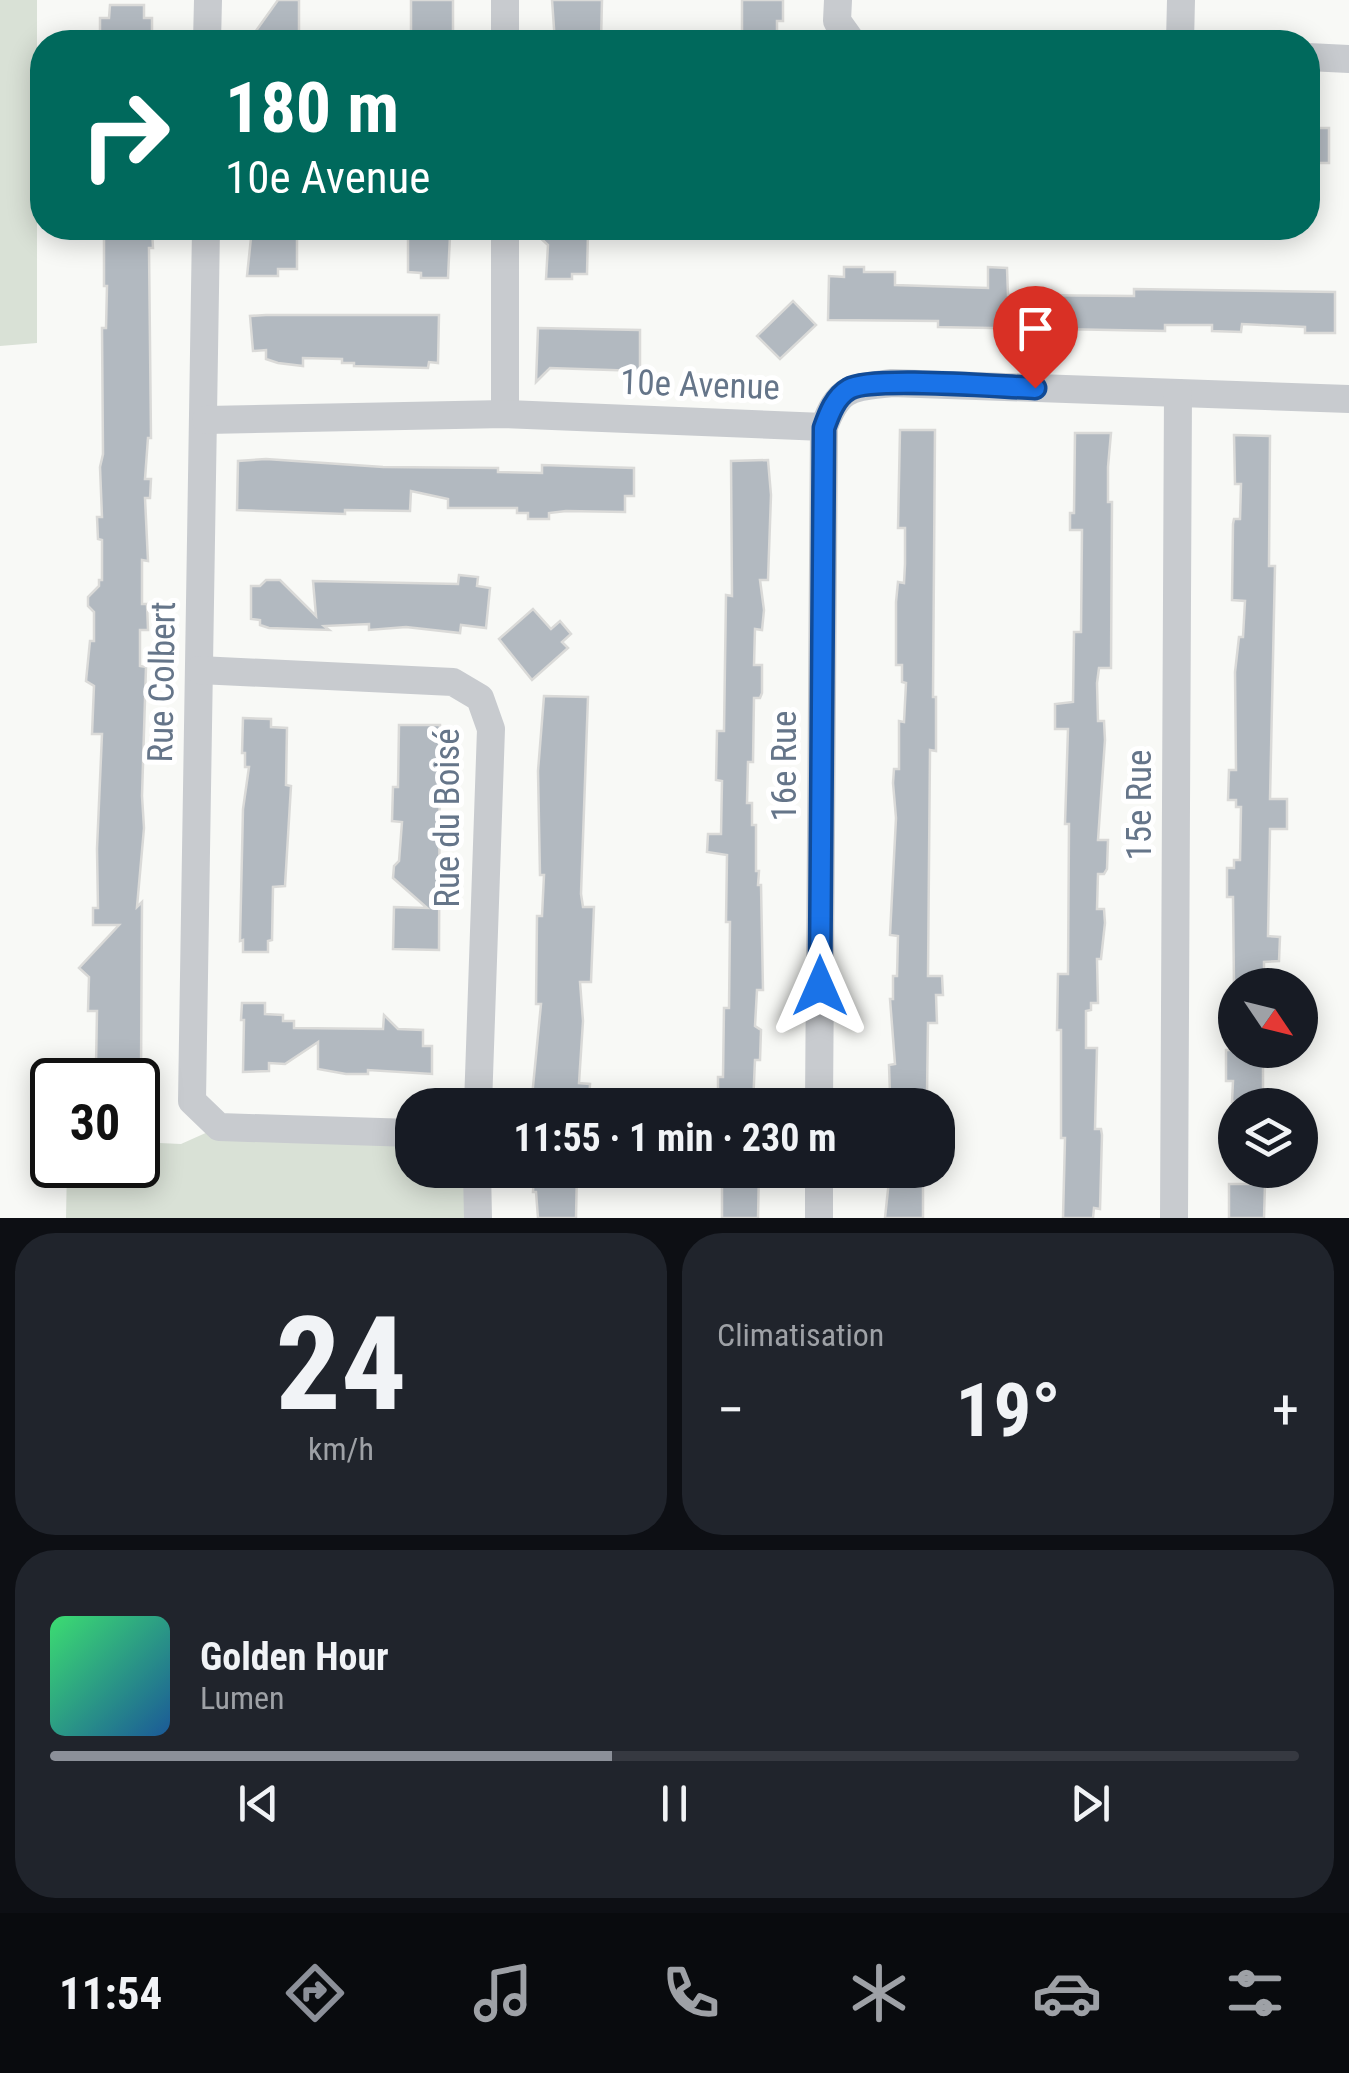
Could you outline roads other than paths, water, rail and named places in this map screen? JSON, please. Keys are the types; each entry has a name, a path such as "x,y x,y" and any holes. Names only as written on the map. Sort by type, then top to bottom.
{"street":[{"path":"208,0 208,30"},
{"path":"504,0 504,30"},
{"path":"838,0 837,21 843,30"},
{"path":"1180,30 1181,0"},
{"path":"1320,58 1349,59"},
{"name":"Rue Colbert","path":"206,240 192,1100 219,1127 395,1132"},
{"path":"505,240 505,414"},
{"name":"10e Avenue","path":"206,420 505,414 824,428 831,408 850,388 892,383 1349,399"},
{"name":"15e Rue","path":"1174,1218 1178,393"},
{"name":"16e Rue","path":"820,1088 824,428"},
{"name":"Rue du Boisé","path":"199,670 453,682 480,698 491,729 479,1088"},
{"path":"477,1188 478,1218"},
{"path":"819,1188 819,1218"}]}
